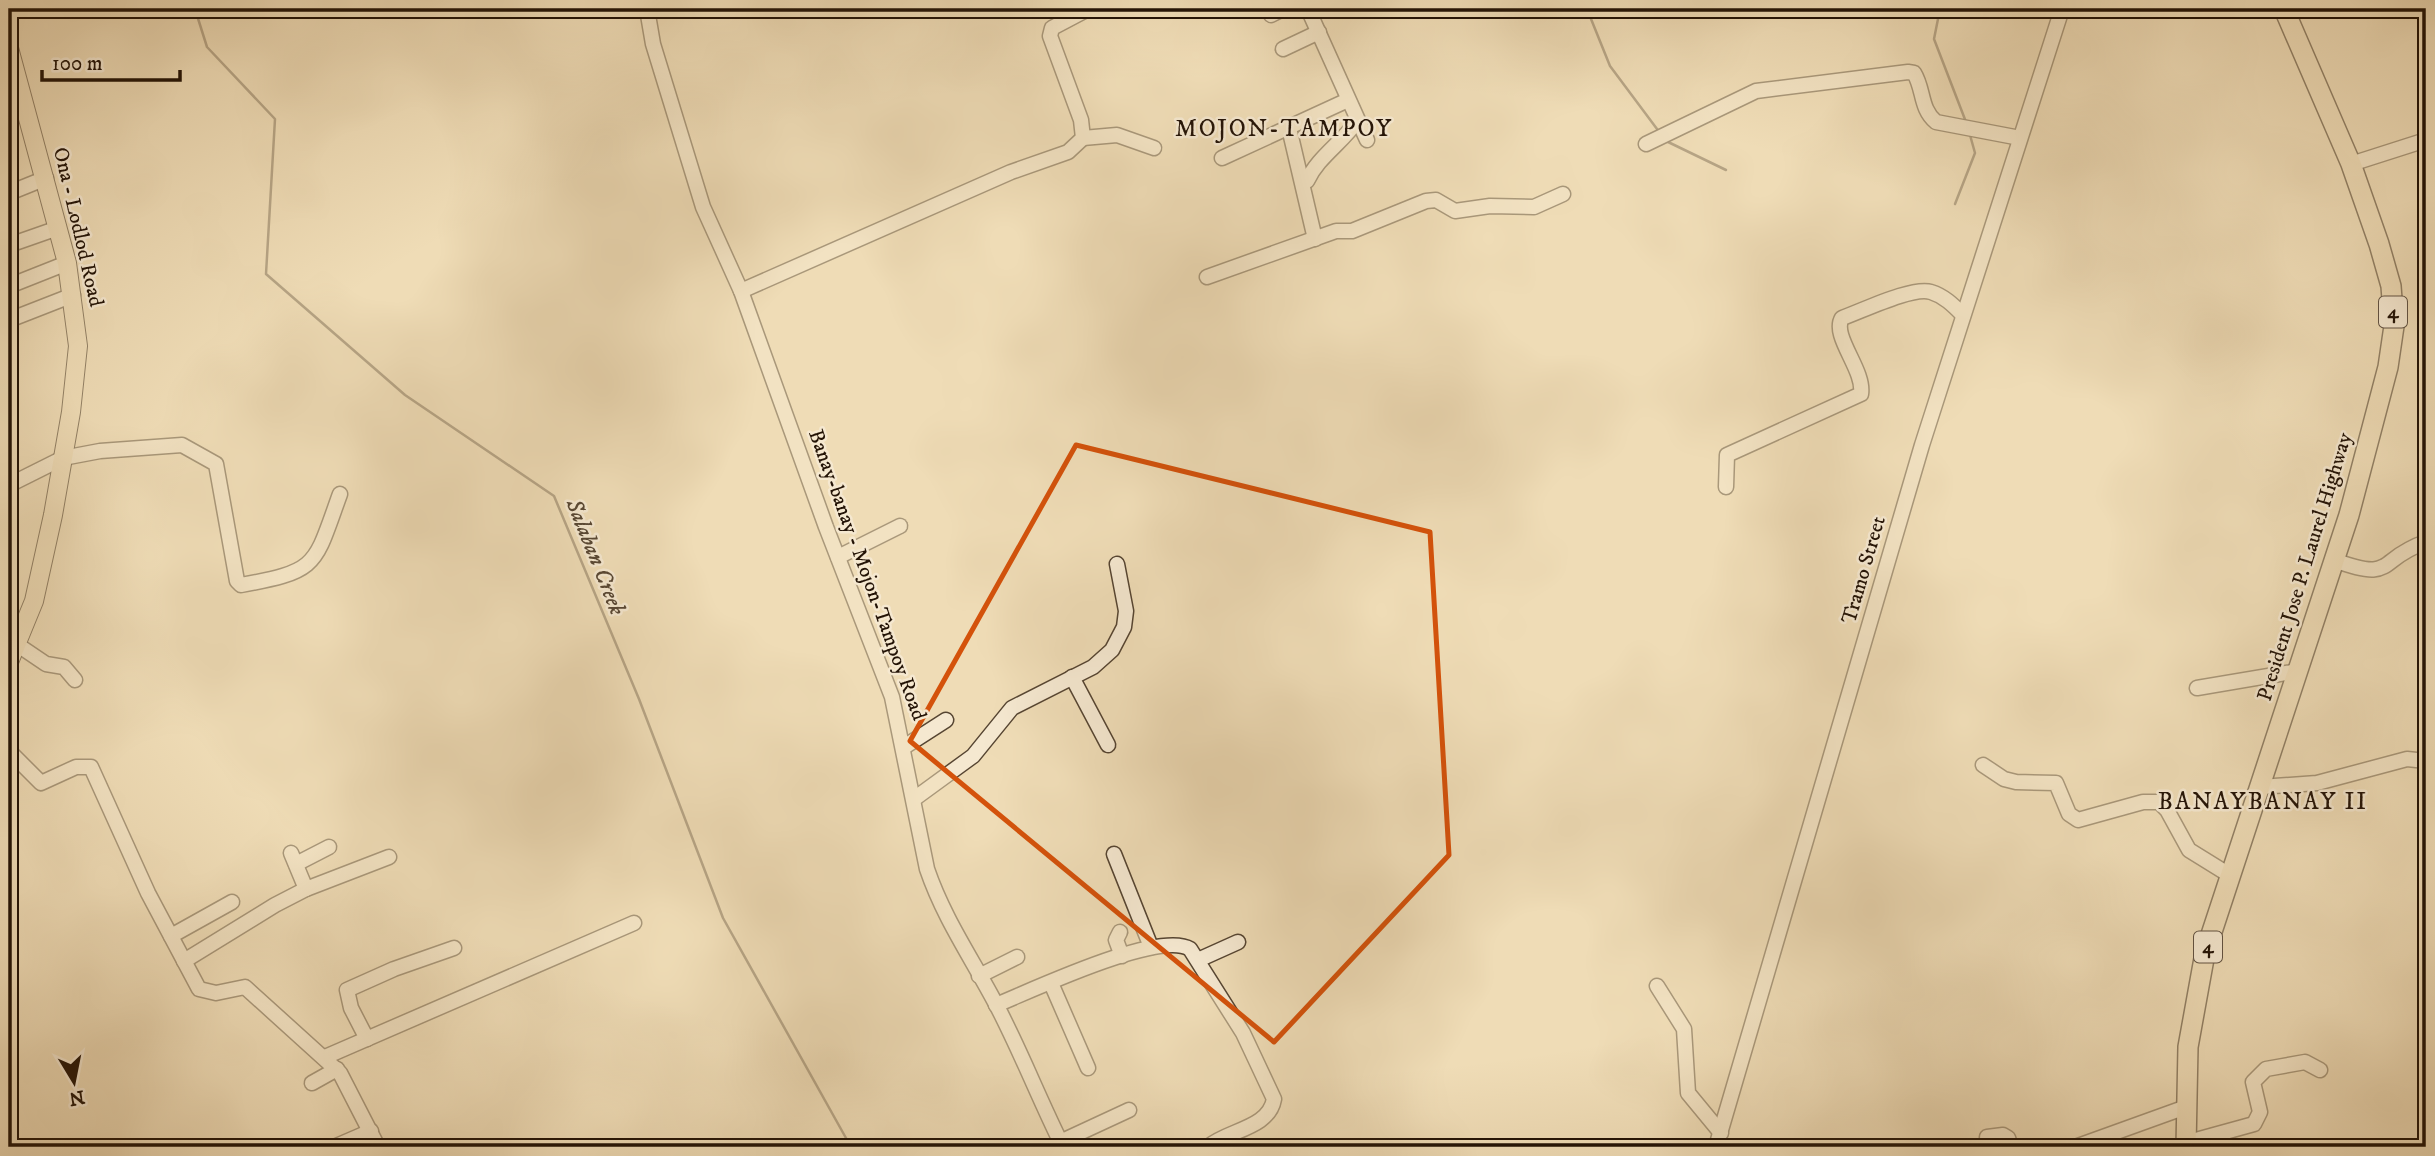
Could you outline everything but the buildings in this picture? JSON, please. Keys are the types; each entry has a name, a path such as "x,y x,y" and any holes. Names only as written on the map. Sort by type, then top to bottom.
{"highway":[{"name":"President Jose P. Laurel Highway","path":"2185,1145 2191,1019 2205,953 2334,560 2388,367 2394,326 2386,266 2351,164 2284,9"}],"main road":[{"name":"Ona - Lodlod Road","path":"9,48 67,263 78,346 63,458 34,601 14,641 9,662"}],"street":[{"name":"Banay-banay - Mojon-Tampoy Road","path":"647,9 653,44 703,207 741,291 892,697 926,869 934,891 996,1005 1061,1145"},
{"path":"1083,138 1076,103 1050,36 1052,28 1060,21 1088,9"},
{"path":"1308,9 1367,140"},
{"name":"Tramo Street","path":"1718,1140 1962,314 2050,55 2063,9"},
{"path":"1283,49 1319,33"},
{"path":"1646,144 1756,91 1908,72 1914,73 1924,105 1936,122 2020,138"},
{"path":"1222,158 1348,100"},
{"path":"1307,181 1317,163 1338,146 1357,121"},
{"path":"1289,128 1315,239"},
{"path":"741,291 1011,172 1068,152 1083,138 1117,135 1154,148"},
{"path":"2351,164 2426,141"},
{"path":"9,193 46,178"},
{"path":"1206,277 1336,231 1352,231 1436,200 1455,211 1490,206 1534,207 1563,194"},
{"path":"18,242 58,228"},
{"path":"9,286 67,263"},
{"path":"1726,487 1727,455 1861,394 1861,382 1839,329 1842,318 1914,291 1929,291 1944,298 1962,314"},
{"path":"9,320 73,295"},
{"path":"9,485 63,458 100,451 182,445 215,463 240,585 279,578 302,570 314,560 340,494"},
{"path":"838,557 900,526"},
{"path":"2334,560 2363,571 2375,571 2384,568 2410,548 2426,542"},
{"path":"914,799 974,756 1012,708 1105,657 1124,627 1126,611 1117,564"},
{"path":"14,641 46,664 64,667 75,680"},
{"path":"2197,688 2298,671"},
{"path":"1072,677 1108,745"},
{"path":"904,747 946,720"},
{"path":"9,751 41,783 76,767 91,767 170,936 199,989 216,993 245,987 326,1057 354,1094 378,1147"},
{"path":"2260,787 2317,783 2407,759 2426,761"},
{"path":"1983,765 2004,779 2016,782 2056,783 2069,814 2078,820 2143,802 2159,802 2167,810 2189,850 2231,876"},
{"path":"306,889 294,858 330,847"},
{"path":"1114,854 1151,947"},
{"path":"184,961 306,889 389,857"},
{"path":"170,936 232,902"},
{"path":"326,1057 635,923"},
{"path":"1120,932 1116,940 1122,956"},
{"path":"1198,960 1238,942"},
{"path":"996,1005 1122,956 1151,947 1184,946 1198,960 1214,991 1243,1033 1274,1099 1271,1110 1261,1119 1208,1147"},
{"path":"367,1039 351,1008 346,990 394,969 454,948"},
{"path":"979,976 1017,957"},
{"path":"1051,983 1088,1068"},
{"path":"1657,986 1684,1029 1688,1093 1718,1140"},
{"path":"2185,1145 2254,1124 2260,1112 2253,1082 2266,1069 2305,1062 2320,1070"},
{"path":"312,1083 337,1069"},
{"path":"2075,1147 2186,1107"},
{"path":"1061,1145 1129,1110"},
{"path":"334,1147 371,1131"},
{"path":"1987,1137 2003,1135 2008,1138 2011,1147"}],"highlighted area":[{"path":"1076,445 1430,532 1449,855 1274,1042 910,741"}],"waterway":[{"name":"Salaban Creek","path":"195,9 207,47 275,119 266,274 405,395 554,496 639,699 723,918 851,1147"},
{"path":"1587,9 1610,66 1660,133"},
{"path":"1940,9 1934,39 1966,122"},
{"path":"1955,204 1975,153 1970,135"},
{"path":"1666,141 1726,170"}],"district":[{"name":"MOJON-TAMPOY","path":"1284,129"},
{"name":"BANAYBANAY II","path":"2263,802"}]}
